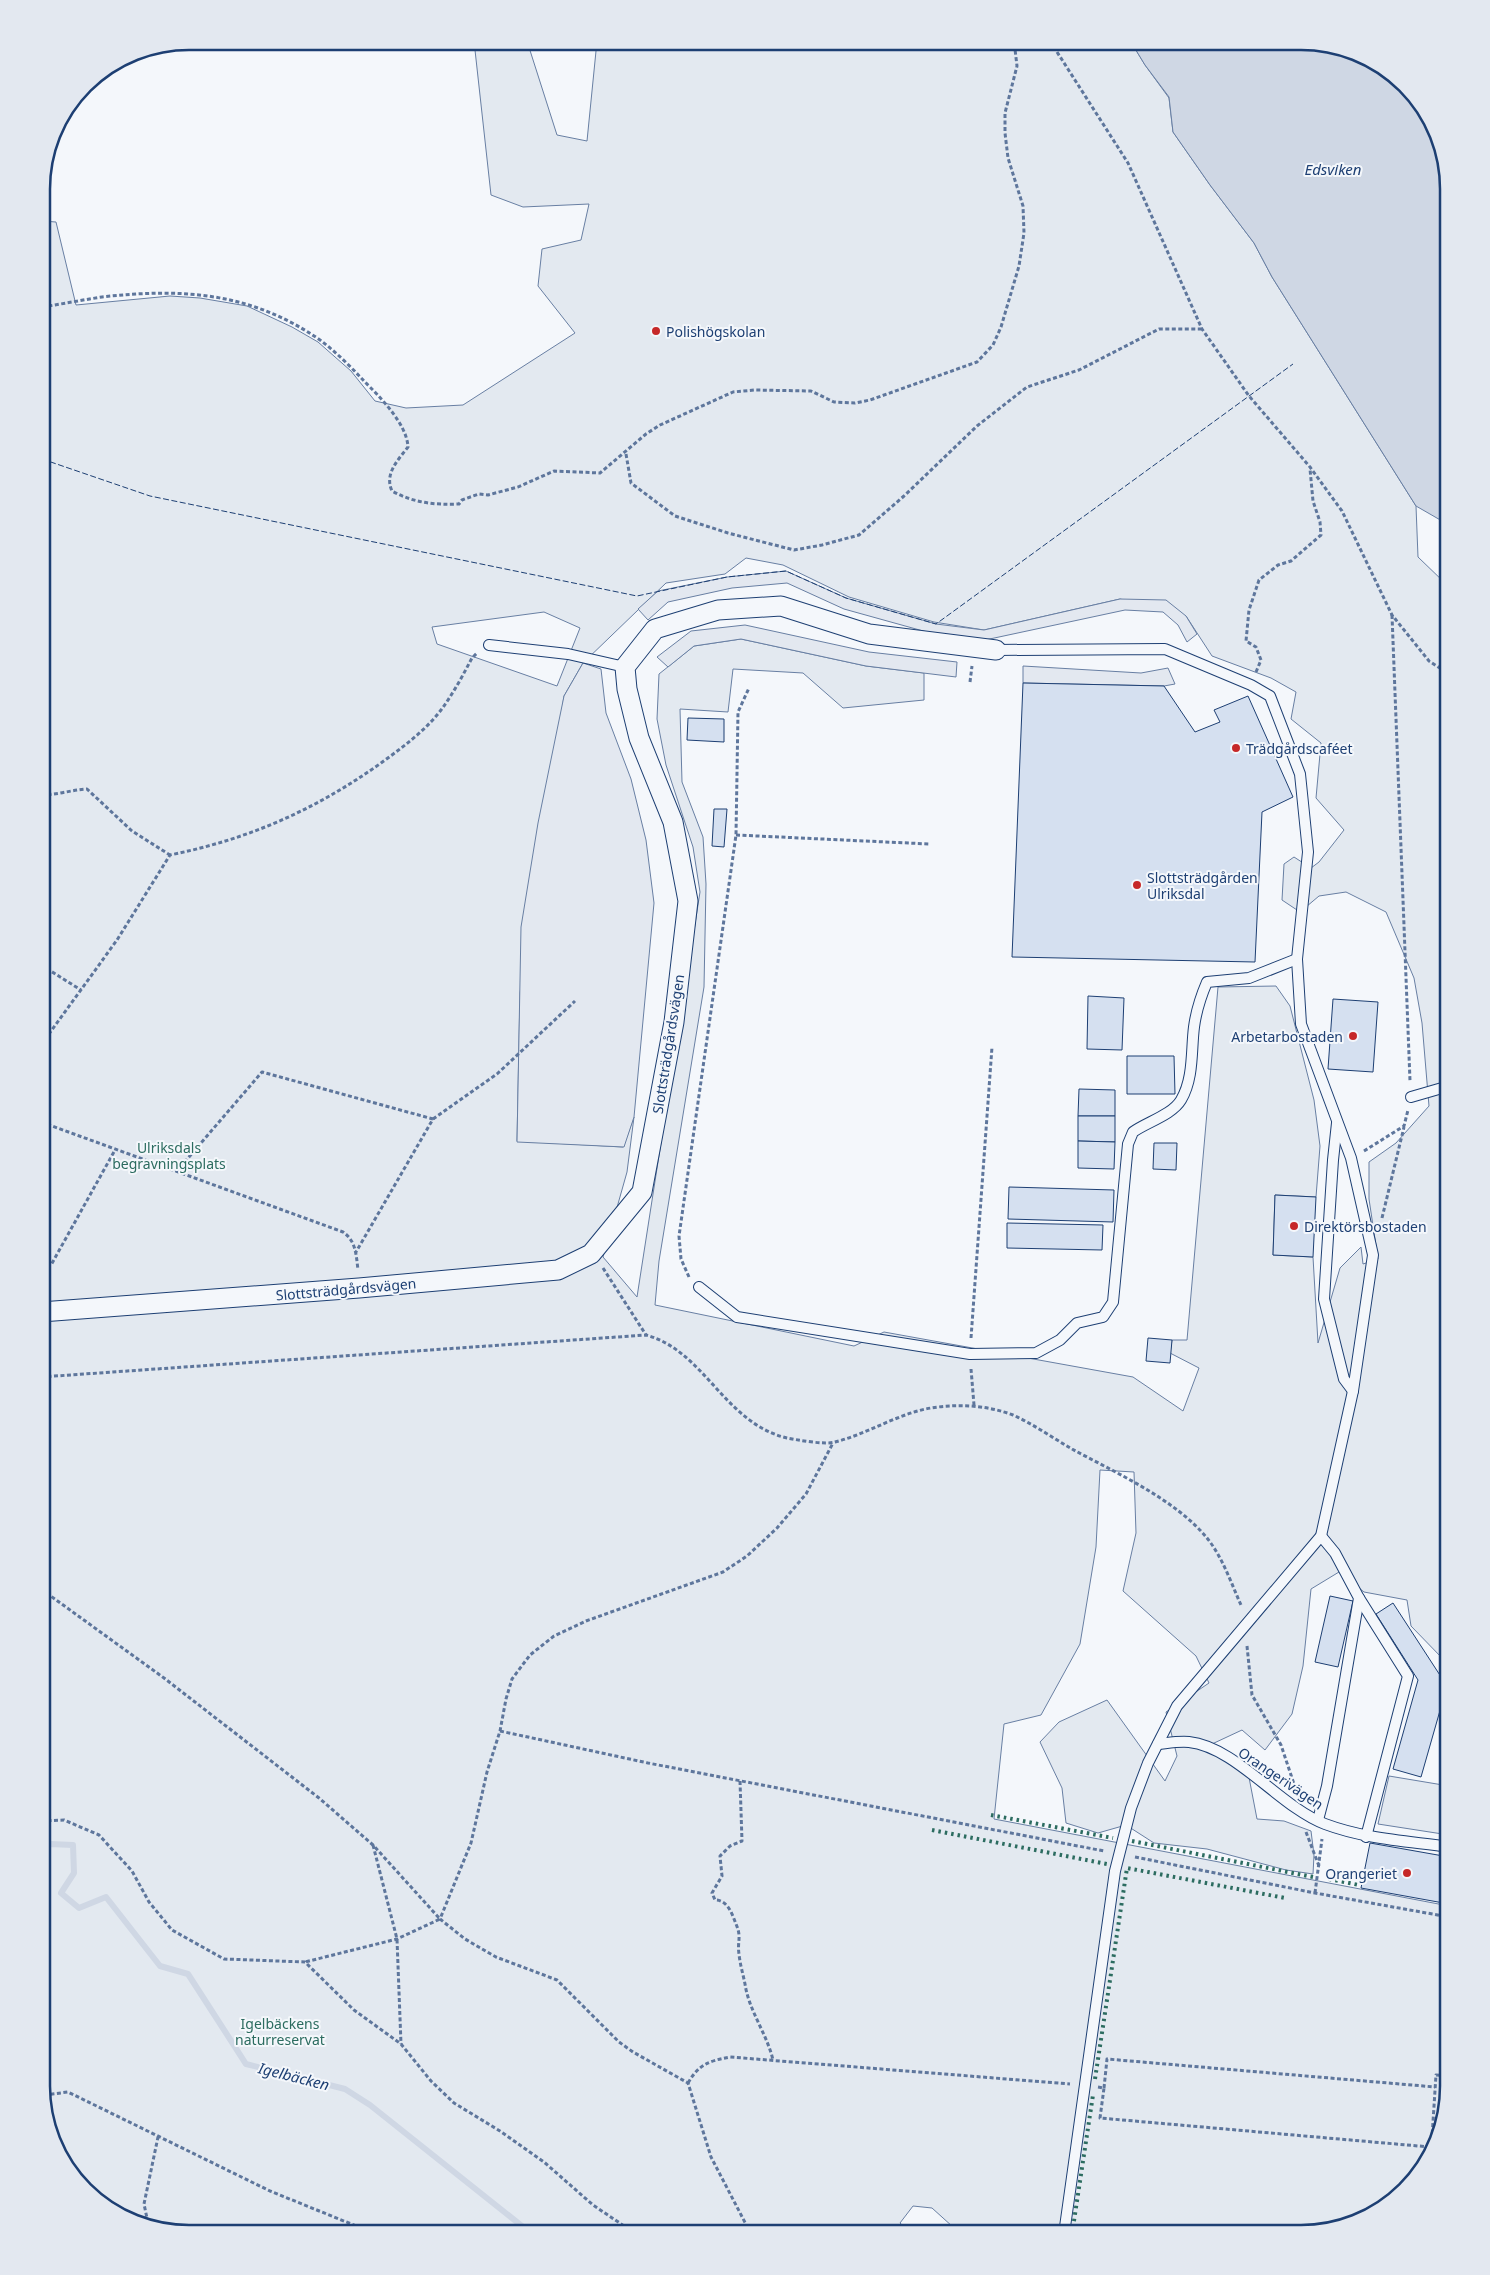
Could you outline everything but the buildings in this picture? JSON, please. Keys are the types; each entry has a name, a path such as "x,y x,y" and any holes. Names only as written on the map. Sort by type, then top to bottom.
{"street":[{"path":"625,668 655,629 718,610 781,606 869,634 996,650"},
{"name":"Slottsträdgårdsvägen","path":"50,1311 359,1288 558,1270 591,1254 642,1192 674,1022 688,901 673,822 639,738 627,688 625,668"}],"lane":[{"path":"489,645 568,654 625,668"},
{"path":"996,650 1165,649 1251,685 1270,696 1300,774 1308,852 1297,959 1301,1024 1351,1158 1372,1255 1353,1391 1321,1536 1245,1624 1178,1706 1140,1782 1118,1854 1065,2225"},
{"path":"698,1287 738,1317 970,1354 1036,1353 1060,1340 1077,1323 1103,1317 1113,1302 1128,1144 1133,1132 1169,1111 1181,1100 1191,1069 1194,1027 1201,995 1207,982 1249,978 1297,959"},
{"path":"1411,1097 1440,1089"},
{"path":"1337,1121 1324,1299 1344,1380 1353,1391"},
{"path":"1321,1536 1336,1553 1359,1598 1408,1676 1366,1836"},
{"path":"1321,1822 1359,1598"},
{"name":"Orangerivägen","path":"1158,1744 1189,1742 1218,1752 1321,1822 1366,1836 1440,1846"}],"path":[{"path":"50,306 101,297 159,293 200,294 246,304 302,329 336,353 382,400 395,417 408,440 408,447 398,460 388,483 392,491 420,502 433,505 459,504 462,500 479,494 488,495 518,487 554,471 600,473 626,453 646,434 660,425 733,392 754,390 810,391 834,402 855,403 898,391 977,362 985,354 993,345 1001,327 1019,266 1024,233 1022,206 1008,158 1005,133 1006,113 1017,66 1015,50"},
{"path":"1055,50 1128,163 1202,328 1249,396 1310,467 1342,511 1392,615 1429,661 1440,668"},
{"path":"626,453 631,483 675,516 728,533 794,550 822,545 859,534 904,496 977,426 1027,386 1079,370 1159,329 1202,328"},
{"path":"1251,685 1261,660 1256,646 1246,640 1250,610 1260,580 1278,565 1291,561 1321,535 1320,522 1313,501 1310,467"},
{"path":"1372,1255 1411,1097 1392,615"},
{"path":"50,795 60,795 73,790 87,790 132,831 170,855 212,846 262,829 305,809 355,782 409,743 441,711 472,658 489,645"},
{"path":"698,1287 687,1275 682,1259 679,1236 736,835 738,712 749,688"},
{"path":"736,835 930,844"},
{"path":"50,1033 116,940 170,855"},
{"path":"50,971 81,990"},
{"path":"356,1252 433,1119 497,1074 574,1001"},
{"path":"974,1405 970,1354 992,1047"},
{"path":"176,1172 262,1072 433,1119"},
{"path":"50,1125 343,1232 352,1238 356,1252 359,1288"},
{"path":"1351,1158 1404,1126"},
{"path":"50,1266 114,1150"},
{"path":"591,1254 610,1277 646,1335"},
{"path":"50,1376 646,1335 672,1346 696,1367 722,1396 746,1418 763,1429 786,1438 833,1443 896,1416 920,1409 974,1405 1013,1416 1142,1488 1174,1509 1207,1539 1220,1559 1243,1609 1252,1695 1281,1745 1319,1866"},
{"path":"50,1821 64,1820 99,1835 132,1871 149,1902 172,1930 224,1959 305,1962 397,1939 440,1919 471,1843 487,1772 500,1731 512,1679 530,1655 554,1636 586,1621 723,1572 747,1556 777,1528 806,1494 833,1443"},
{"path":"50,1596 188,1696 319,1798 373,1845 440,1919 465,1939 496,1957 557,1980 619,2042 688,2083 711,2157 746,2225"},
{"path":"500,1731 740,1781 1315,1893 1440,1915"},
{"path":"740,1781 742,1841 730,1846 720,1856 722,1876 712,1893 715,1900 720,1900 727,1905 740,1935 738,1952 745,1985 760,2030 769,2043 773,2060"},
{"path":"1315,1893 1319,1866 1321,1822"},
{"path":"373,1845 397,1939 401,2044"},
{"path":"305,1962 354,2010 401,2044 431,2081 454,2103 500,2131 544,2162 593,2205 623,2225"},
{"path":"688,2083 696,2070 712,2061 730,2057 1104,2088"},
{"path":"1425,2147 1100,2118 1107,2059 1435,2087"},
{"path":"1431,2133 1436,2075 1440,2075"},
{"path":"50,2093 68,2092 270,2191 354,2225"},
{"path":"147,2219 144,2204 158,2136"}],"green space":[{"path":"475,50 530,50 557,135 587,141 596,50 1136,50 1169,98 1173,132 1254,243 1272,277 1416,506 1418,557 1440,578 1440,1656 1411,1626 1407,1600 1364,1592 1339,1572 1311,1589 1303,1666 1292,1714 1265,1750 1242,1730 1212,1744 1247,1767 1257,1819 1284,1821 1311,1831 1314,1855 1313,1874 1286,1870 1207,1849 1154,1843 1126,1825 1098,1833 1066,1823 1062,1788 1040,1742 1059,1722 1107,1700 1165,1781 1177,1756 1166,1712 1209,1683 1196,1656 1123,1591 1136,1533 1134,1472 1100,1470 1096,1547 1080,1644 1041,1715 1004,1724 994,1819 1440,1904 1440,2086 1435,2122 1421,2156 1411,2171 1386,2196 1354,2214 1319,2224 1301,2225 951,2225 932,2208 913,2206 900,2223 902,2225 180,2225 144,2218 112,2202 79,2171 61,2139 51,2104 50,2086 50,222 56,222 76,305 170,296 200,298 247,306 292,327 318,342 351,371 375,401 406,408 463,405 575,333 538,286 542,249 581,240 589,204 523,207 491,195","holes":["746,558 783,565 849,597 934,622 984,630 1120,599 1186,616 1212,656 1271,678 1296,692 1291,719 1321,743 1316,798 1344,830 1319,862 1311,868 1294,857 1284,864 1282,900 1300,912 1319,896 1346,892 1386,912 1414,978 1422,1023 1429,1106 1396,1143 1369,1162 1369,1199 1378,1259 1363,1264 1361,1247 1340,1268 1318,1343 1313,1257 1273,1255 1275,1195 1316,1197 1320,1146 1314,1100 1290,1006 1276,986 1218,987 1187,1340 1172,1340 1170,1353 1199,1368 1183,1411 1133,1377 884,1332 854,1346 655,1305 659,1261 704,987 706,884 703,837 682,782 680,709 728,712 733,669 803,673 843,708 924,700 924,673 866,666 741,639 694,646 659,674 657,719 666,765 693,847 700,892 637,1297 603,1257 627,1172 634,1117 623,1147 517,1141 520,993 564,696 583,663 666,583 725,574","544,612 580,628 557,686 437,644 432,627"]},
{"path":"1389,1776 1440,1784 1440,1834 1378,1824"}],"shaded area":[{"path":"786,571 846,598 936,624 984,630 1120,599 1166,600 1186,616 1197,634 1187,642 1178,625 1163,612 1125,610 985,640 934,634 844,609 787,583 732,588 668,602 648,620 638,609 658,591 727,577"},
{"path":"745,625 869,652 957,662 956,677 866,666 741,639 694,646 668,667 657,657 691,631"},
{"path":"583,663 601,669 606,713 631,779 646,840 654,903 634,1117 624,1147 517,1142 521,927 538,823 564,696"},
{"path":"1023,666 1141,673 1168,668 1175,684 1164,686 1023,683"}],"water":[{"name":"Edsviken","path":"1136,50 1310,50 1346,57 1362,64 1393,84 1411,104 1429,136 1439,171 1440,520 1416,506 1272,277 1254,243 1173,132 1169,97"}],"waterway":[{"name":"Igelbäcken","path":"50,1844 73,1845 74,1873 61,1893 79,1908 106,1897 160,1966 188,1974 246,2064 345,2089 370,2105 521,2225"}],"hedge":[{"path":"991,1815 1113,1838"},
{"path":"932,1830 1107,1864"},
{"path":"1132,1841 1313,1877"},
{"path":"1095,2079 1127,1868 1285,1898"},
{"path":"1329,1879 1359,1885"},
{"path":"1073,2225 1093,2095"}],"fence":[{"path":"50,462 150,496 637,596 727,577 786,571 846,598 936,624 1293,364"}],"place":[{"name":"Polishögskolan","path":"656,331"},
{"name":"Trädgårdscaféet","path":"1236,748"},
{"name":"Slottsträdgården Ulriksdal","path":"1137,885"},
{"name":"Arbetarbostaden","path":"1353,1036"},
{"name":"Direktörsbostaden","path":"1294,1226"},
{"name":"Orangeriet","path":"1407,1873"}],"park label":[{"name":"Ulriksdals begravningsplats","path":"169,1156"},
{"name":"Igelbäckens naturreservat","path":"280,2032"}]}
